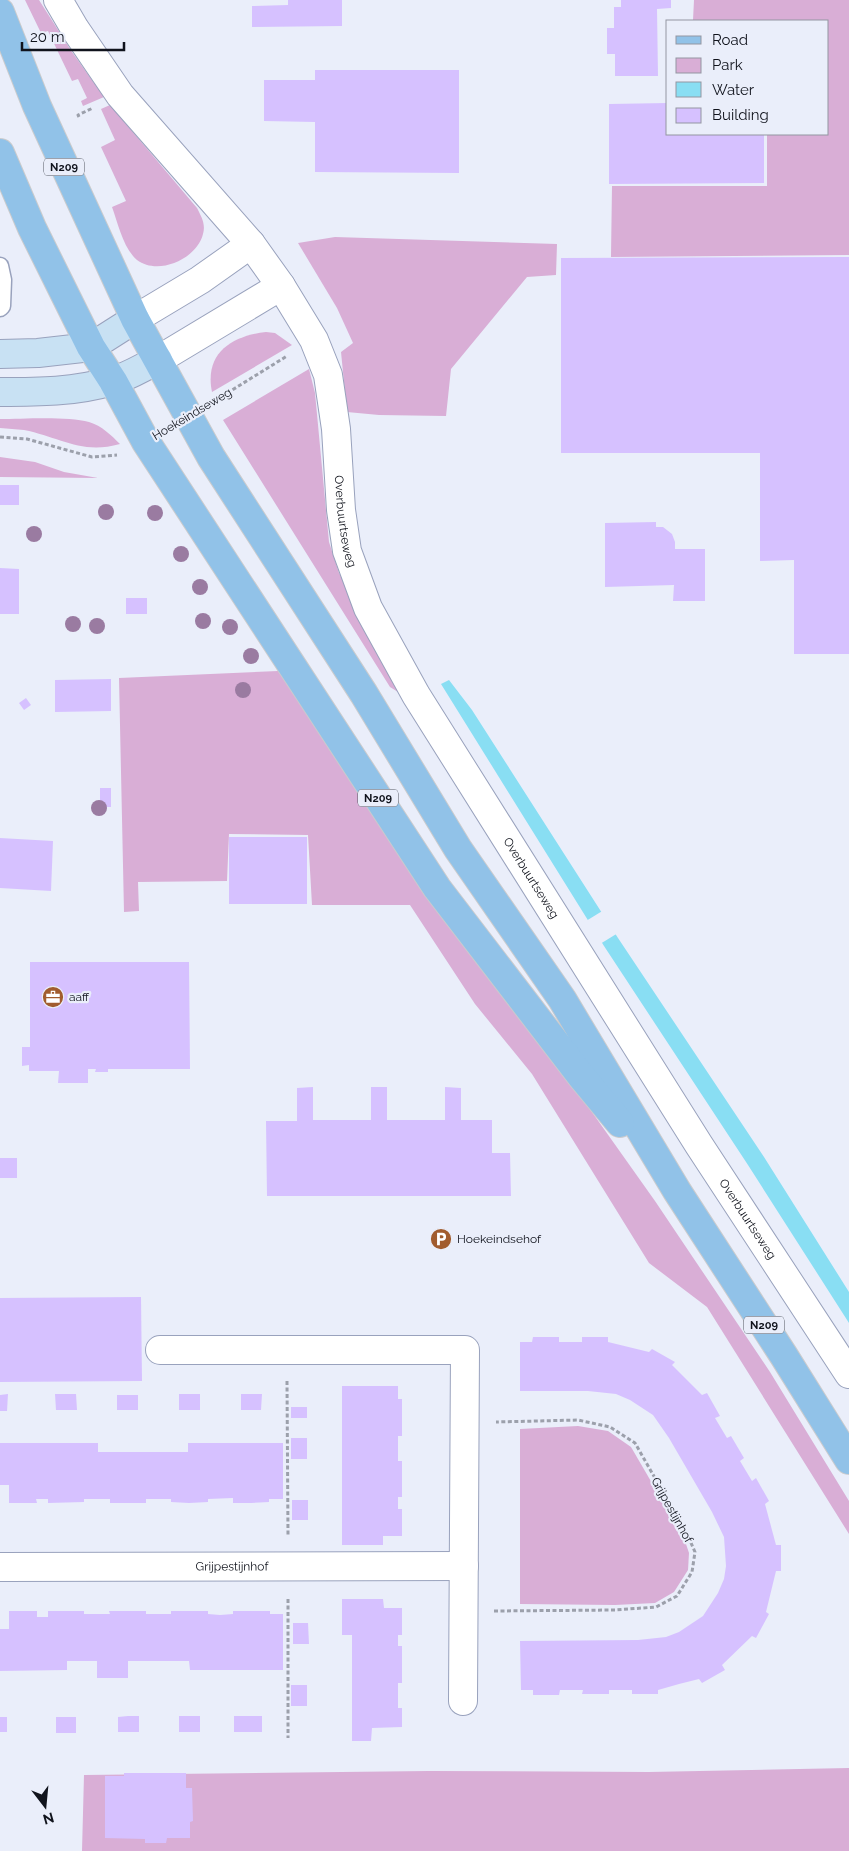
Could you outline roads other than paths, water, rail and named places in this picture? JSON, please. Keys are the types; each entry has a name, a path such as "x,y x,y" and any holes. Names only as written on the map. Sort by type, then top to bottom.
{"main road":[{"name":"N209","path":"0,12 36,106 135,319 212,457 364,694 458,849 562,998 677,1191 849,1460"},
{"name":"N209","path":"0,153 32,228 91,347 113,381 146,442 437,888 581,1076 677,1191"}],"street":[{"path":"0,392 52,392 113,381 158,360 281,286 251,244 120,95 75,29 58,0"},
{"path":"0,354 38,353 91,347 200,280 251,244"},
{"name":"Overbuurtseweg","path":"281,286 314,340 328,375 334,411 341,510 347,552 368,608 422,703 699,1145 849,1374"},
{"path":"160,1350 465,1350 463,1701"},
{"name":"Grijpestijnhof","path":"0,1567 464,1566"}],"lane":[{"path":"0,266 3,280 2,306 0,308"}],"water":[{"path":"449,680 472,710 618,938 764,1157 849,1292 849,1323 604,946 441,684"}],"place":[{"name":"aaff","path":"53,997"},
{"name":"Hoekeindsehof","path":"441,1239"}]}
